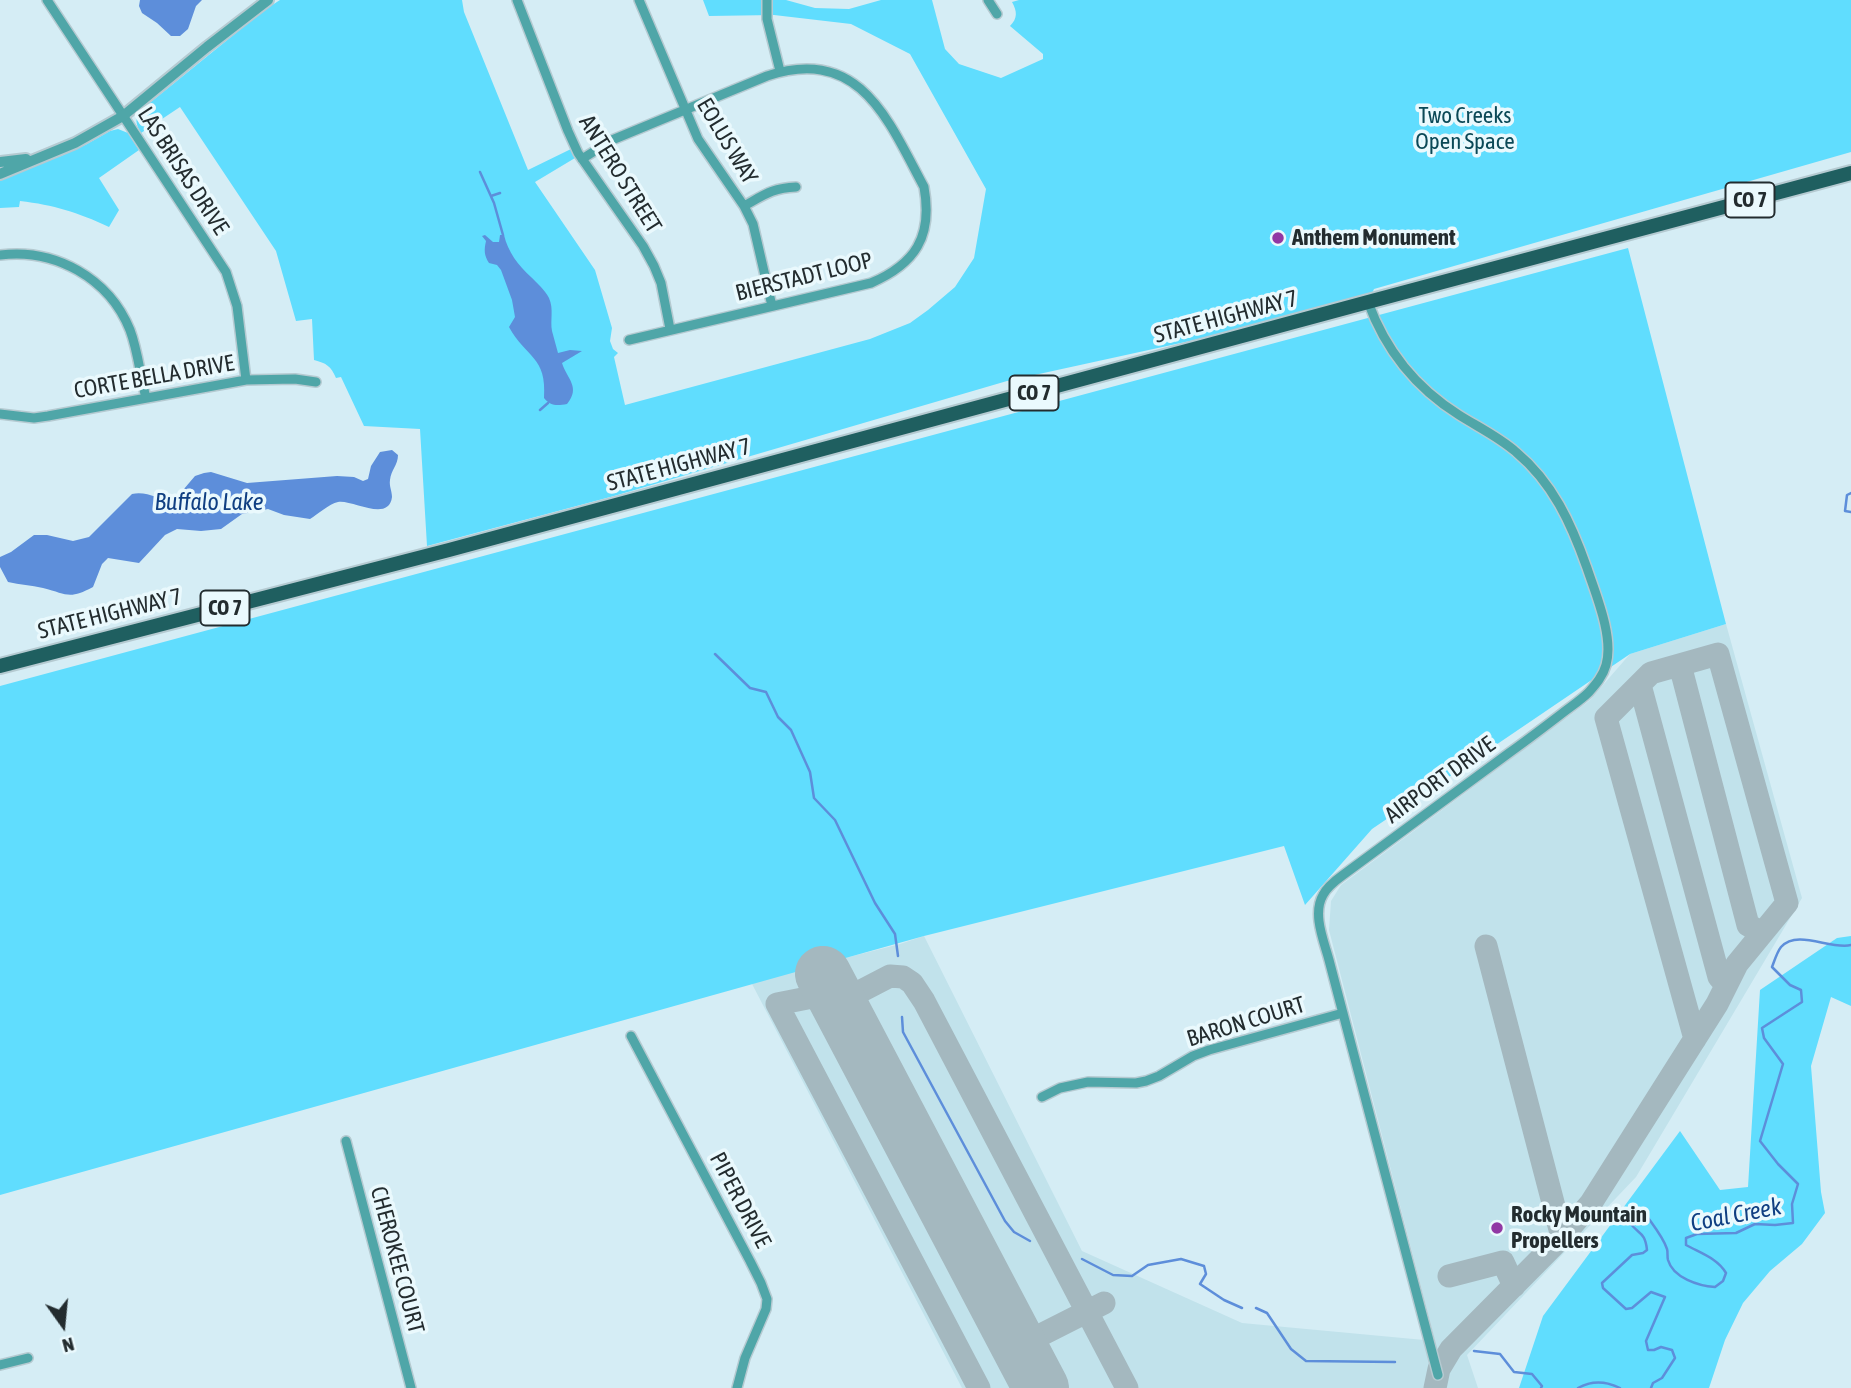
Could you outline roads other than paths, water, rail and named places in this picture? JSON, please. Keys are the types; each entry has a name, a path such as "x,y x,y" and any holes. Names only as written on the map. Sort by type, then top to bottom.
{"main road":[{"name":"CO 7","path":"1368,302 1851,173"},
{"name":"STATE HIGHWAY 7","path":"0,666 449,551 1368,302"}],"street":[{"name":"LAS BRISAS DRIVE","path":"47,0 226,272 236,303 246,380"},
{"path":"0,174 75,144 123,116 268,0"},
{"name":"ANTERO STREET","path":"516,0 568,131 582,159 654,266 661,283 670,329"},
{"name":"EOLUS WAY","path":"639,0 697,138 744,205 753,224 772,306"},
{"path":"767,0 767,19 780,71"},
{"path":"988,0 997,14"},
{"name":"BIERSTADT LOOP","path":"582,159 612,140 780,71 809,68 830,72 856,85 877,104 923,187 926,202 922,237 907,261 891,274 871,284 629,340"},
{"path":"0,162 39,158"},
{"path":"744,205 779,188 796,187"},
{"path":"0,255 16,253 46,257 74,268 98,284 116,304 129,327 146,398"},
{"name":"AIRPORT DRIVE","path":"1368,302 1385,340 1419,384 1445,406 1517,453 1553,493 1569,522 1591,580 1602,614 1607,646 1604,670 1588,693 1343,875 1323,895 1320,905 1319,919 1438,1375"},
{"name":"CORTE BELLA DRIVE","path":"0,414 40,417 246,380 295,379 316,382"},
{"name":"BARON COURT","path":"1042,1097 1060,1088 1088,1082 1146,1081 1209,1050 1343,1013"},
{"name":"PIPER DRIVE","path":"631,1036 766,1296 766,1309 745,1358 737,1388"},
{"name":"CHEROKEE COURT","path":"346,1141 411,1388"},
{"path":"0,1365 28,1357"}],"water":[{"path":"140,0 202,0 196,6 188,29 180,36 171,36 142,13"},
{"path":"485,235 493,242 499,242 500,235 504,235 514,258 547,295 558,353 582,351 562,363 573,388 567,404 554,405 544,398 539,365 509,327 515,317 512,300 501,270 497,265 489,263 486,257 486,241 482,236"},
{"name":"Buffalo Lake","path":"392,450 398,455 398,459 390,480 392,497 389,505 384,508 338,502 310,519 284,515 268,509 242,514 221,529 177,529 165,535 139,563 108,558 102,564 93,587 73,595 8,582 0,567 0,557 34,535 73,541 89,537 132,494 148,494 172,503 195,476 211,472 247,483 337,476 354,477 363,481 368,479 371,466 380,452"}],"waterway":[{"path":"480,172 494,203 503,235"},
{"path":"491,196 500,193"},
{"path":"540,410 548,403"},
{"name":"Coal Creek","path":"1851,493 1847,495 1845,511 1851,512"},
{"path":"715,654 750,688 766,692 778,717 791,730 810,772 814,798 835,820 875,903 895,934 898,956"},
{"name":"Coal Creek","path":"1651,1388 1653,1383 1662,1378 1675,1358 1672,1350 1661,1347 1648,1350 1646,1341 1665,1297 1651,1292 1632,1308 1626,1309 1603,1288 1602,1283 1632,1255 1647,1250 1643,1236 1629,1221 1634,1216 1646,1215 1663,1240 1668,1260 1675,1272 1694,1283 1715,1287 1723,1281 1726,1273 1713,1260 1686,1245 1686,1238 1697,1234 1736,1233 1755,1224 1793,1223 1792,1204 1798,1184 1760,1141 1783,1064 1764,1038 1762,1028 1802,1002 1801,990 1790,985 1772,967 1781,947 1788,942 1805,940 1851,945"},
{"path":"902,1017 903,1032 1005,1221 1014,1232 1030,1241"},
{"path":"1082,1259 1113,1275 1132,1276 1148,1265 1181,1259 1204,1266 1206,1274 1200,1284 1242,1308"},
{"path":"1256,1308 1267,1313 1291,1349 1306,1361 1395,1362"},
{"path":"1474,1351 1500,1354 1514,1372 1532,1374 1541,1388"},
{"name":"Coal Creek","path":"1578,1388 1599,1382 1620,1388"}],"place":[{"name":"Anthem Monument","path":"1278,238"},
{"name":"Rocky Mountain Propellers","path":"1497,1228"}],"park label":[{"name":"Two Creeks Open Space","path":"1465,129"}]}
